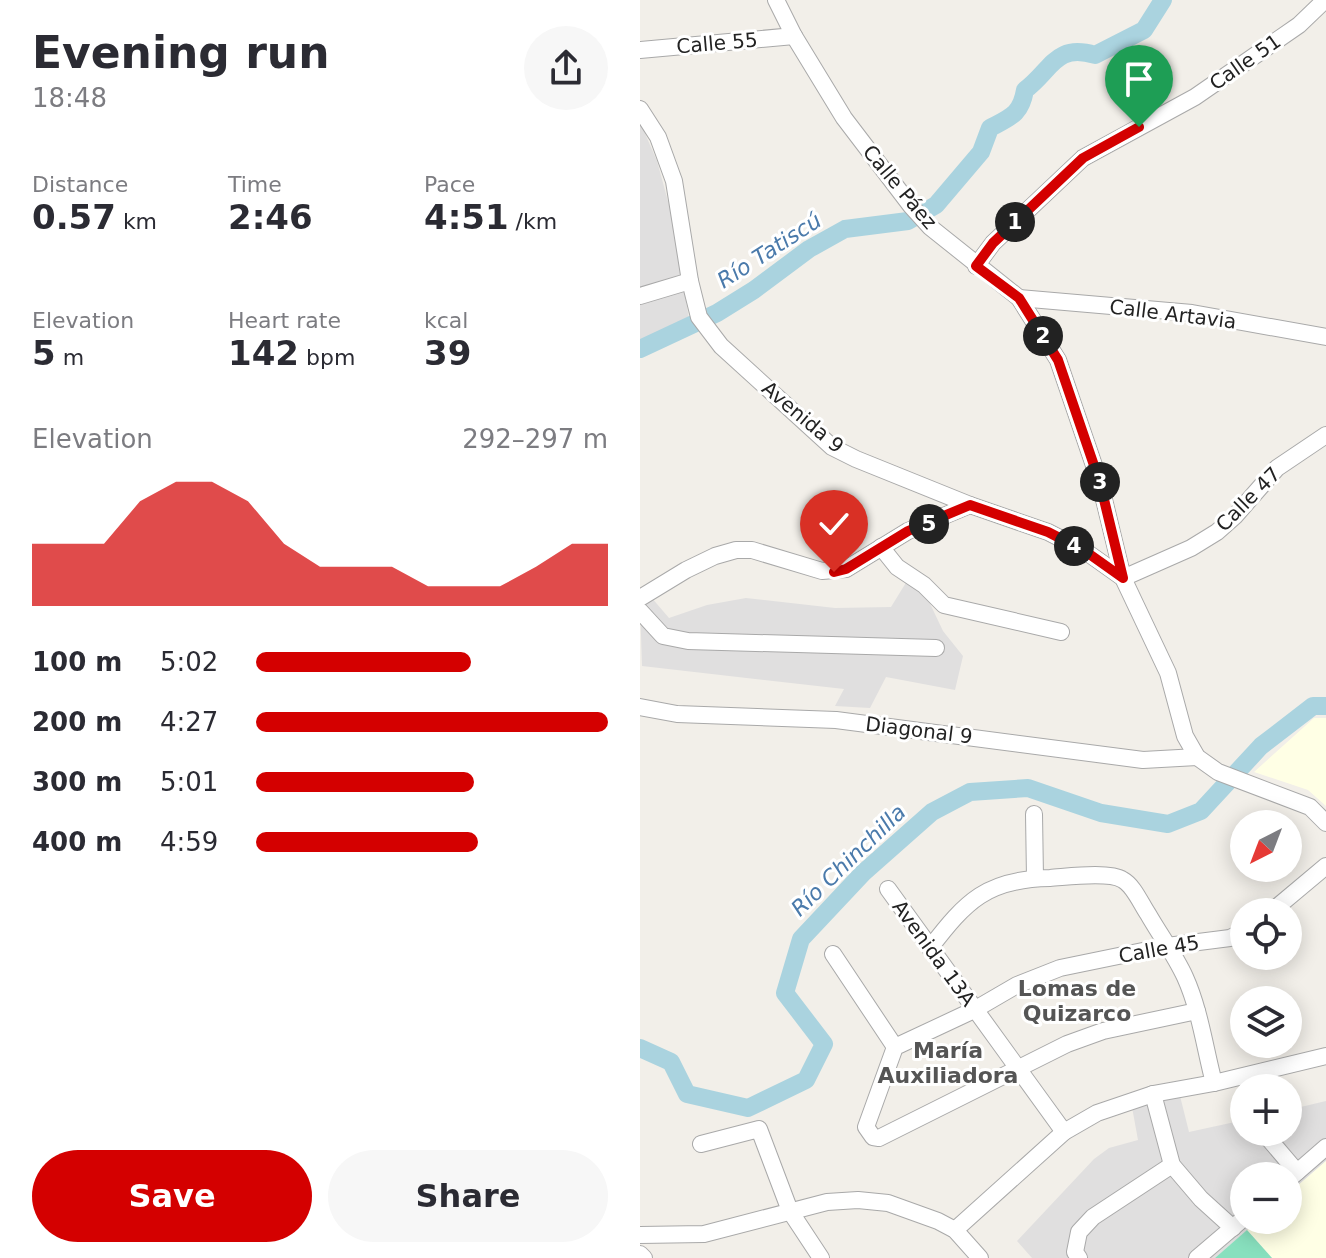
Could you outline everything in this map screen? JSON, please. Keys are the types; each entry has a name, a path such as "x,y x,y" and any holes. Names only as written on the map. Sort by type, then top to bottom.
{"street":[{"name":"Calle Páez","path":"776,0 844,118 911,206 930,227 1019,298 1058,360 1100,483 1123,578"},
{"name":"Calle 51","path":"976,266 993,243 1083,158 1195,97 1299,25 1325,0"},
{"name":"Calle 55","path":"640,50 794,36"},
{"name":"Avenida 9","path":"640,109 658,137 674,181 690,281 699,317 712,336 832,447 970,505 1048,532 1085,551 1123,578 1168,673 1185,736 1197,757"},
{"path":"640,296 690,281"},
{"name":"Calle Artavia","path":"1019,298 1192,313 1326,337"},
{"name":"Calle 47","path":"1123,578 1191,548 1217,532 1277,468 1326,435"},
{"path":"640,598 686,570 736,550 752,550 822,571 846,569 908,531 970,505"},
{"path":"881,547 897,567 924,585 944,605 1061,632"},
{"path":"640,611 663,636 688,641 936,648"},
{"name":"Diagonal 9","path":"640,707 677,714 836,720 1143,760 1197,757"},
{"path":"1197,757 1218,772 1310,807 1326,823"},
{"path":"1034,814 1035,878"},
{"path":"1288,898 1326,866"},
{"path":"930,948 962,908 977,896 1035,878 1109,876 1122,879 1138,897 1186,979 1214,1083"},
{"name":"Avenida 13A","path":"888,889 1064,1132"},
{"name":"Calle 45","path":"895,1047 974,1010 1017,985 1060,968 1167,946 1230,938"},
{"path":"833,954 895,1047 866,1127 868,1133 879,1138 1067,1044 1103,1031 1197,1011"},
{"path":"955,1230 1064,1132 1097,1113 1153,1094 1326,1056"},
{"path":"1153,1094 1172,1165 1201,1199 1230,1218"},
{"path":"701,1144 759,1129 790,1211 821,1258"},
{"path":"1302,1168 1326,1147"},
{"path":"1079,1258 1075,1252 1079,1232 1093,1217 1172,1165"},
{"path":"640,1235 704,1234 827,1202 858,1200 914,1210 955,1230 980,1258"},
{"path":"1197,1258 1230,1230"}],"shaded area":[{"path":"640,122 657,161 672,216 689,319 640,340"},
{"path":"907,581 925,593 943,631 963,656 955,690 886,677 870,708 835,706 844,689 642,666 640,605 651,597 669,618 707,605 746,598 835,608 891,607"},
{"path":"1314,718 1326,718 1326,806 1308,790 1254,772"},
{"path":"1180,1096 1189,1132 1230,1123 1230,1146 1302,1146 1302,1107 1326,1101 1326,1161 1302,1182 1302,1162 1230,1162 1230,1234 1243,1234 1215,1258 1032,1258 1017,1241 1094,1159 1109,1148 1138,1140 1132,1107"},
{"path":"1326,1161 1326,1258 1272,1258 1251,1234 1302,1234 1302,1182"}],"green space":[{"path":"1242,1234 1251,1234 1272,1258 1215,1258"}],"waterway":[{"name":"Río Tatiscú","path":"640,349 717,313 809,249 845,229 908,221 936,205 981,152 990,128 1014,114 1021,105 1025,90 1055,60 1071,53 1095,55 1144,30 1163,0"},
{"name":"Río Chinchilla","path":"640,1048 671,1062 687,1094 748,1108 806,1080 824,1044 785,993 801,939 863,873 932,812 970,792 1028,788 1101,813 1168,824 1201,811 1261,746 1313,706 1326,706"}],"district":[{"name":"Lomas de Quizarco","path":"1077,1000"},
{"name":"María Auxiliadora","path":"948,1062"}],"route":[{"path":"834,572 846,569 908,531 970,505 1048,532 1085,551 1123,578 1100,483 1058,360 1019,298 976,266 993,243 1083,158 1139,127"}]}
